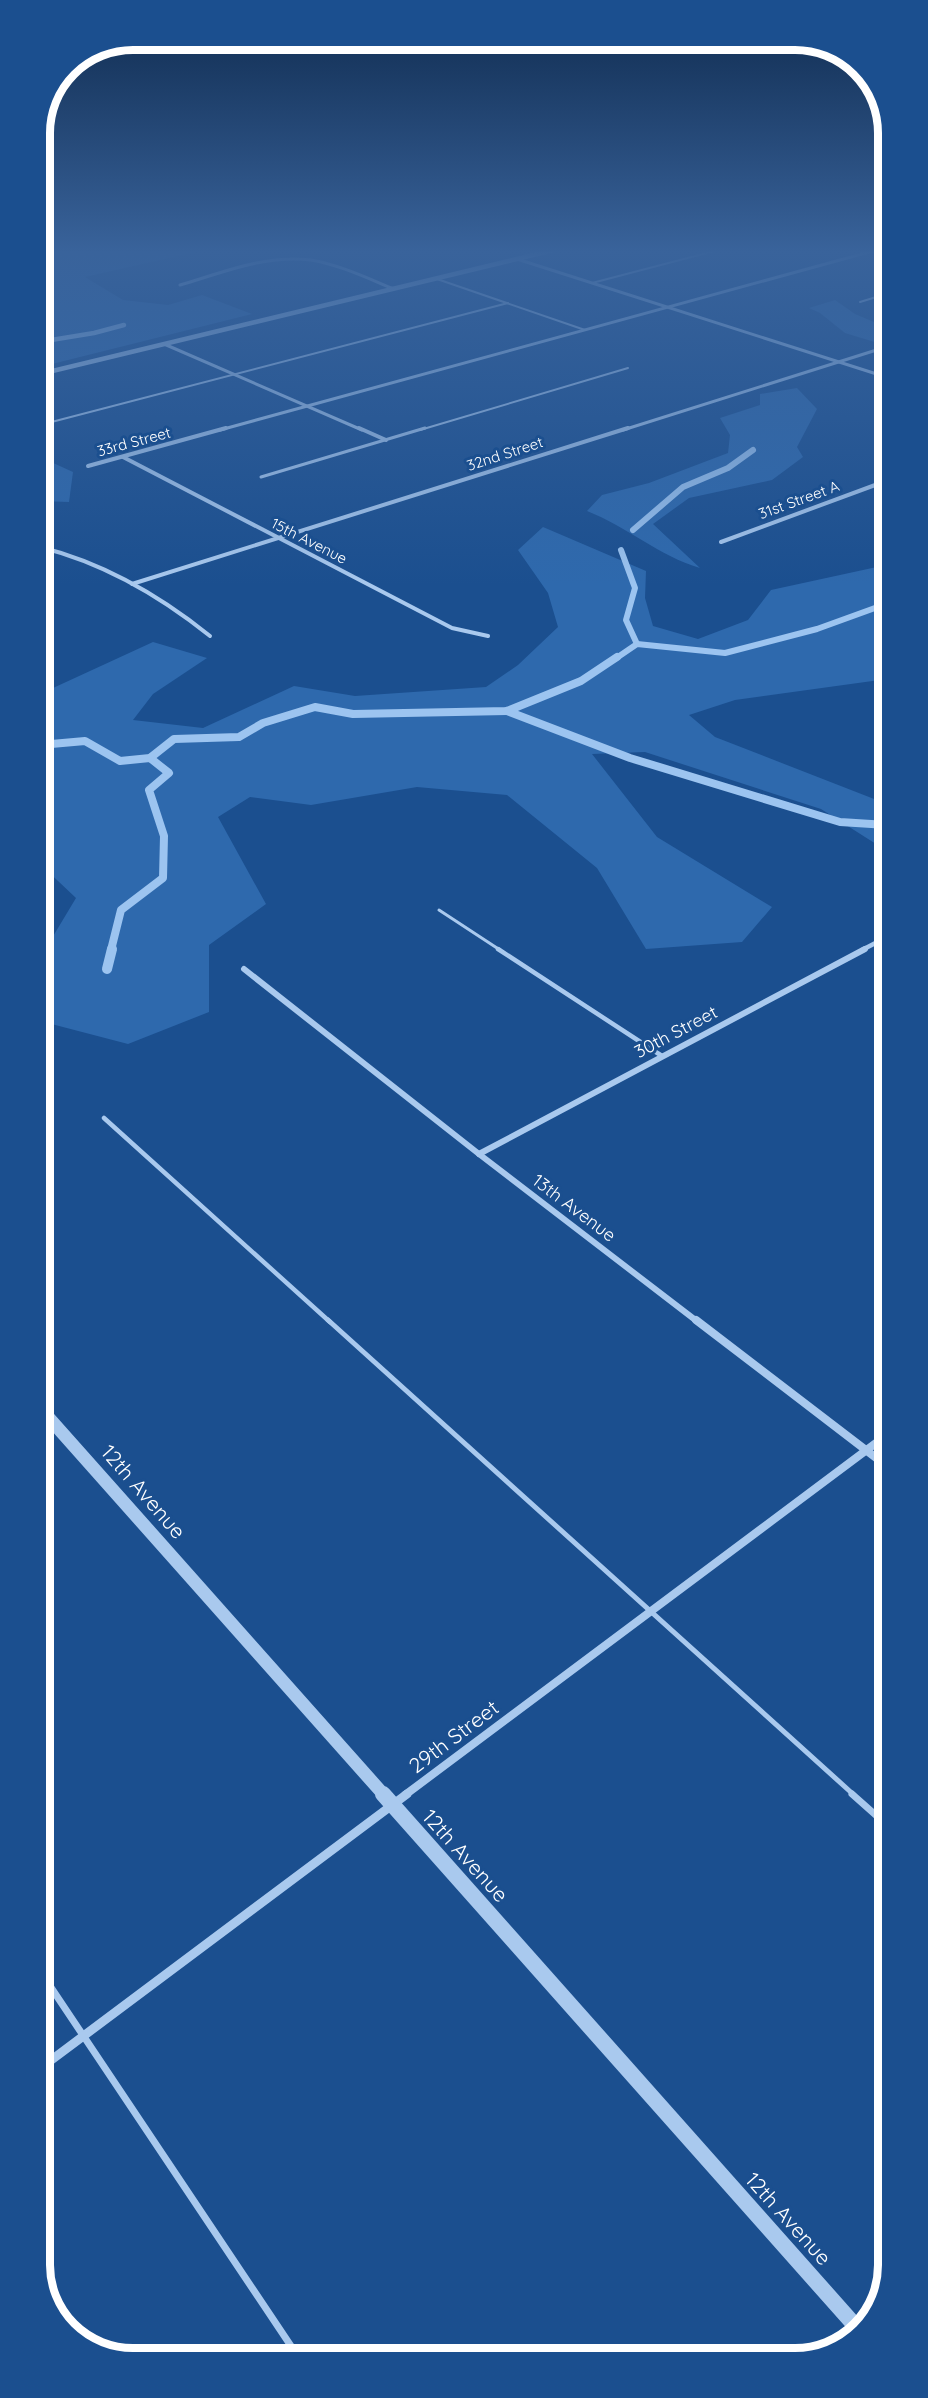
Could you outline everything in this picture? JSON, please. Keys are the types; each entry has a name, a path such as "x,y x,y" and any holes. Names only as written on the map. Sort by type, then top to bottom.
{"street":[{"path":"50,372 94,361"},
{"path":"203,361 386,440"},
{"name":"33rd Street","path":"88,466 471,361"},
{"path":"838,361 878,374"},
{"name":"32nd Street","path":"132,584 838,361"},
{"name":"15th Avenue","path":"123,456 452,628 488,636"},
{"name":"31st Street A","path":"721,542 878,484"},
{"path":"50,551 87,561 132,584 192,621 210,636"},
{"name":"30th Street","path":"478,1154 878,942"},
{"name":"13th Avenue","path":"244,969 478,1154 878,1460"},
{"name":"12th Avenue","path":"50,1419 854,2324"},
{"name":"29th Street","path":"50,2061 878,1441"}],"lane":[{"path":"50,421 285,361"},
{"path":"261,477 628,368"},
{"path":"439,910 662,1056"},
{"path":"104,1118 878,1817"},
{"path":"50,1986 292,2348"}],"shaded area":[{"path":"50,361 64,361 50,364"},
{"path":"797,388 817,409 797,447 803,457 772,480 689,498 653,524 700,568 657,549 587,511 602,495 649,483 728,453 730,435 720,418 760,405 760,394"},
{"path":"50,462 73,472 69,502 50,501"},
{"path":"543,527 646,571 645,598 653,626 698,639 748,620 771,590 878,567 878,680 735,700 689,715 715,737 878,800 878,845 821,809 645,752 592,754 657,837 772,907 742,942 646,949 597,868 507,795 417,787 311,805 250,797 218,817 266,904 209,945 209,1012 128,1044 50,1024 50,941 76,898 50,873 50,689 153,642 207,658 153,694 133,720 203,728 294,686 355,696 486,687 518,665 558,627 548,593 518,550"}],"waterway":[{"path":"633,530 683,487 728,468 753,450"},
{"path":"621,550 635,588 626,620 637,644"},
{"path":"637,644 725,653 817,629 878,607"},
{"path":"615,659 637,644"},
{"path":"507,711 581,681 617,657"},
{"path":"150,758 174,739 239,737 263,723 315,707 353,714 507,711"},
{"path":"507,711 630,758 840,822 878,824"},
{"path":"50,744 85,741 120,761 150,758"},
{"path":"111,950 121,910 163,878 164,836 149,790 169,773 150,758"},
{"path":"107,969 112,949"}]}
